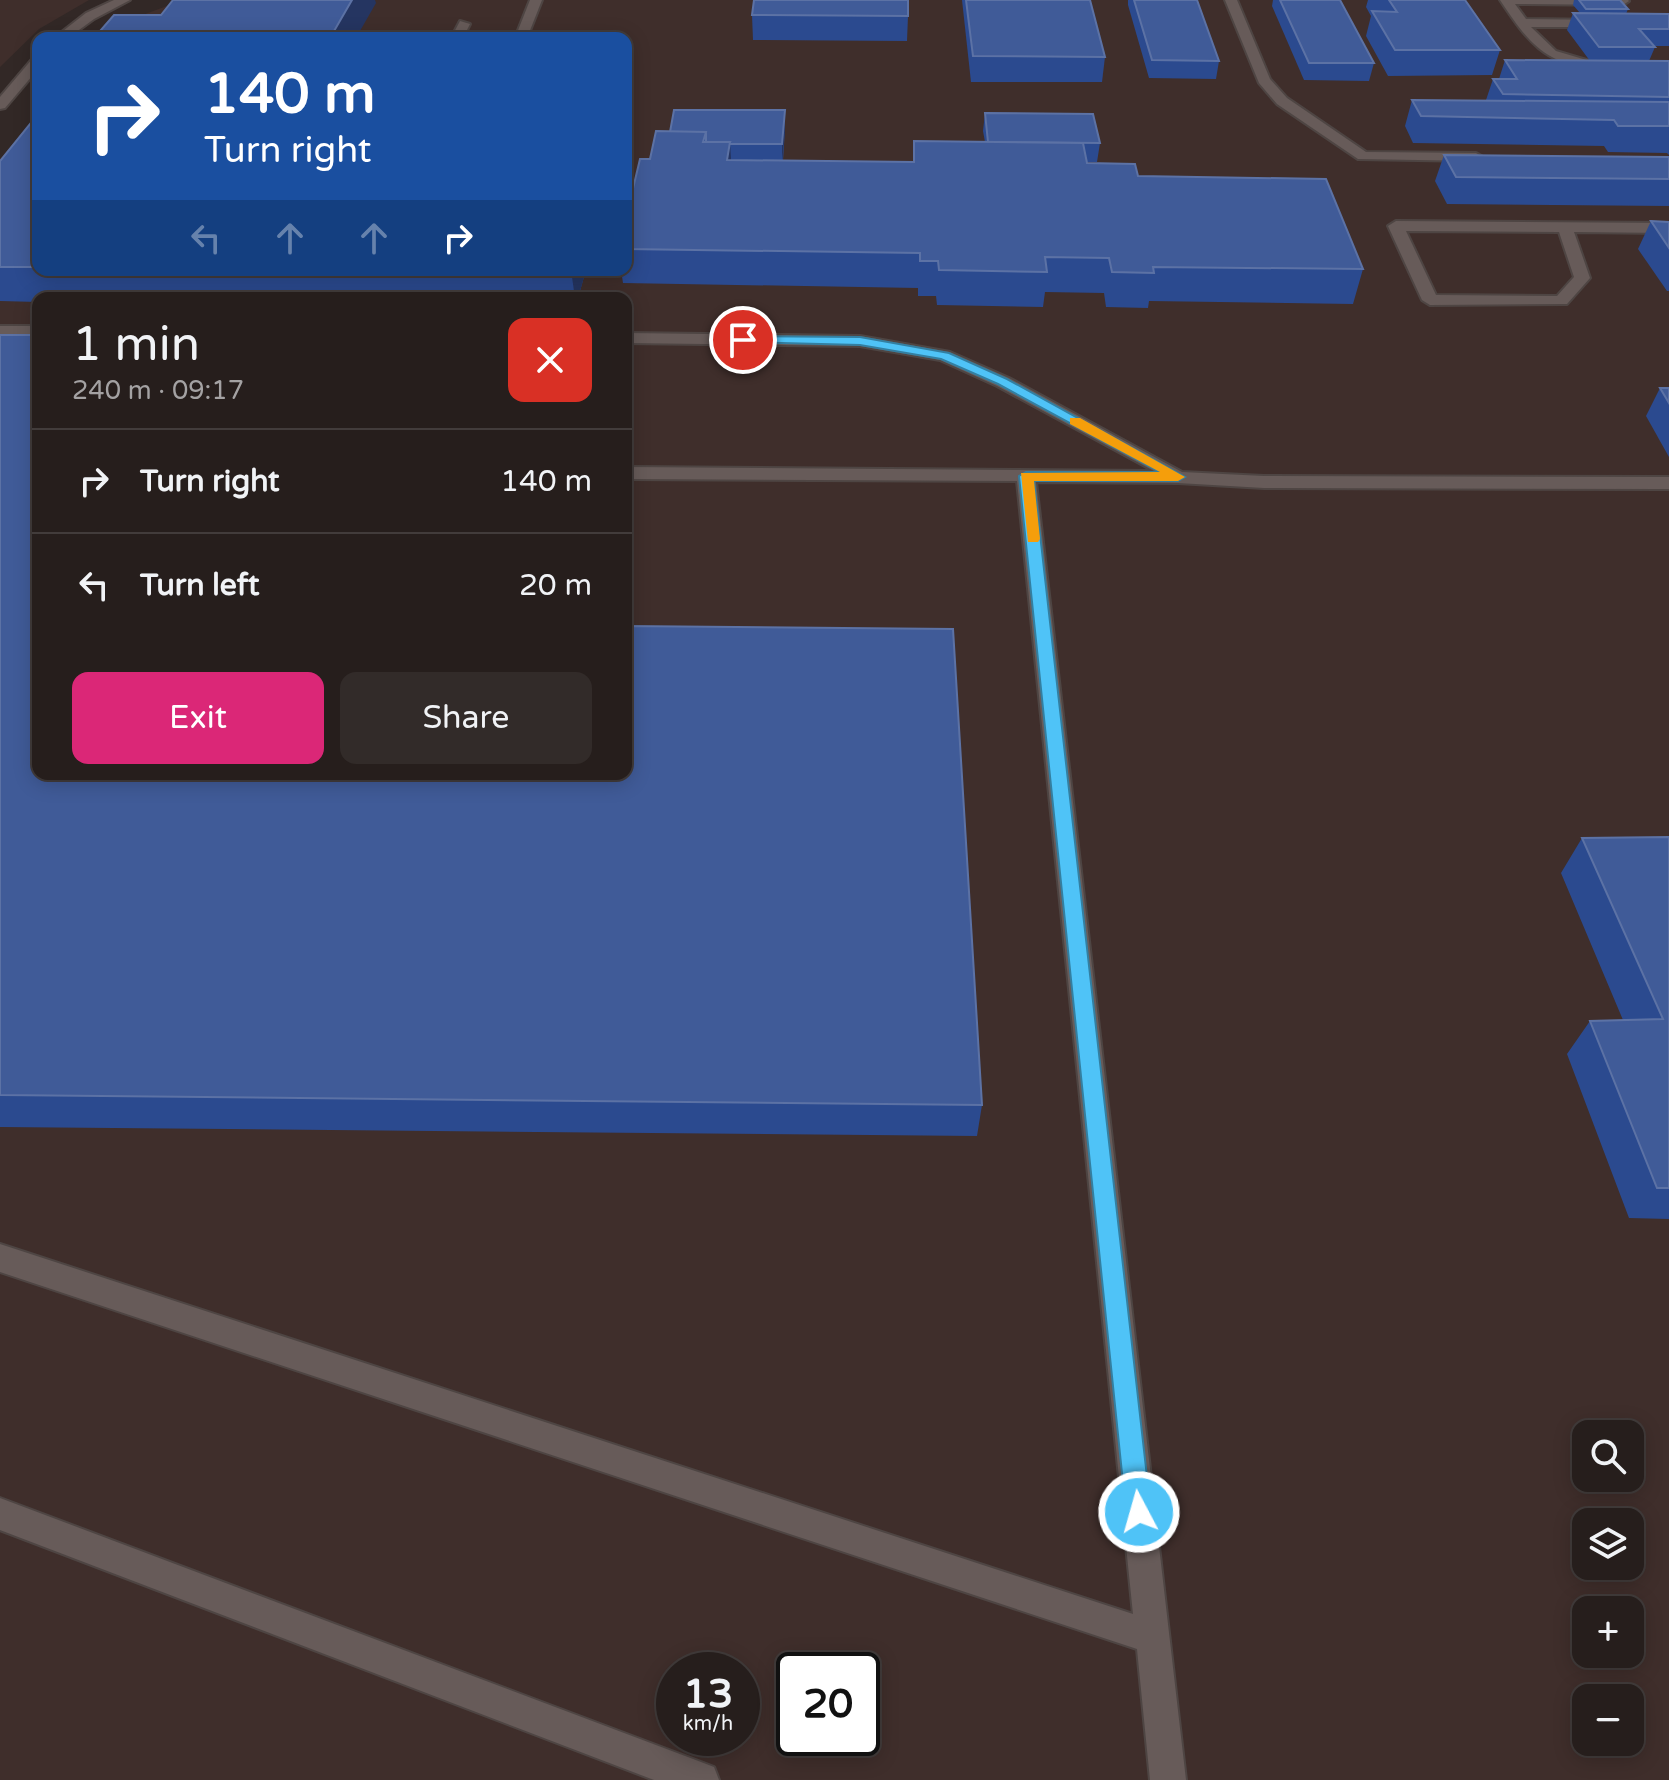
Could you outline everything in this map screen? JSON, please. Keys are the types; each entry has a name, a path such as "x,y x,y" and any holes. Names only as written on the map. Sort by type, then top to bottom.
{"street":[{"path":"68,32 90,16 124,0"},
{"path":"523,32 536,0"},
{"path":"1231,0 1264,80 1282,101 1363,156 1486,157"},
{"path":"1506,0 1622,0 1632,12"},
{"path":"1506,0 1536,43 1551,56 1575,65 1611,70"},
{"path":"1522,23 1612,23"},
{"path":"460,32 464,24"},
{"path":"0,105 32,68"},
{"path":"1565,228 1582,278 1561,301 1430,300 1396,226 1669,228"},
{"path":"0,331 32,331"},
{"path":"632,338 860,341 944,356 1003,382 1178,477"},
{"path":"632,473 1178,477 1264,482 1669,483"},
{"path":"1026,476 1168,1780"},
{"path":"0,1258 1152,1637"},
{"path":"0,1514 701,1780"}],"shaded area":[{"path":"0,0 89,0 32,32 32,36 0,67"},
{"path":"183,0 1669,0 1669,1780 0,1780 0,159 32,121 32,276 632,276 632,32 113,32 129,20"}],"building":[{"path":"173,0 352,0 333,32 99,32 114,15 161,15"},
{"path":"754,0 908,0 908,16 752,15"},
{"path":"966,0 1090,0 1105,57 973,56"},
{"path":"1134,0 1197,0 1219,61 1152,60"},
{"path":"1280,0 1340,0 1374,63 1309,63"},
{"path":"1389,0 1465,0 1500,50 1395,50 1372,11 1397,12"},
{"path":"1579,0 1620,0 1628,9 1586,9"},
{"path":"1573,13 1669,14 1669,29 1639,29 1655,47 1599,47"},
{"path":"1505,60 1669,61 1669,97 1503,94 1493,79 1517,79"},
{"path":"1412,100 1669,102 1669,126 1618,126 1614,120 1421,116"},
{"path":"674,110 785,110 782,144 706,142 706,132 670,132"},
{"path":"985,113 1093,114 1100,143 988,142"},
{"path":"32,121 32,267 0,267 0,161"},
{"path":"656,131 706,132 703,142 730,142 727,160 914,162 914,141 1083,143 1087,163 1135,164 1138,176 1326,179 1363,269 1153,267 1154,273 1112,272 1109,258 1045,257 1047,272 939,270 938,261 920,261 920,253 632,249 632,193 640,159 650,159"},
{"path":"1444,155 1669,157 1669,179 1456,177"},
{"path":"1651,221 1669,222 1669,248"},
{"path":"0,335 32,335 32,780 632,780 632,626 953,629 982,1105 0,1095"},
{"path":"1660,388 1669,388 1669,403"},
{"path":"1669,837 1669,1188 1657,1188 1590,1021 1663,1019 1582,838"}],"slow traffic":[{"path":"1033,539 1026,476 1178,477 1075,421"}],"route":[{"path":"743,340 860,341 944,356 1003,382 1178,477 1026,476 1139,1512"}]}
